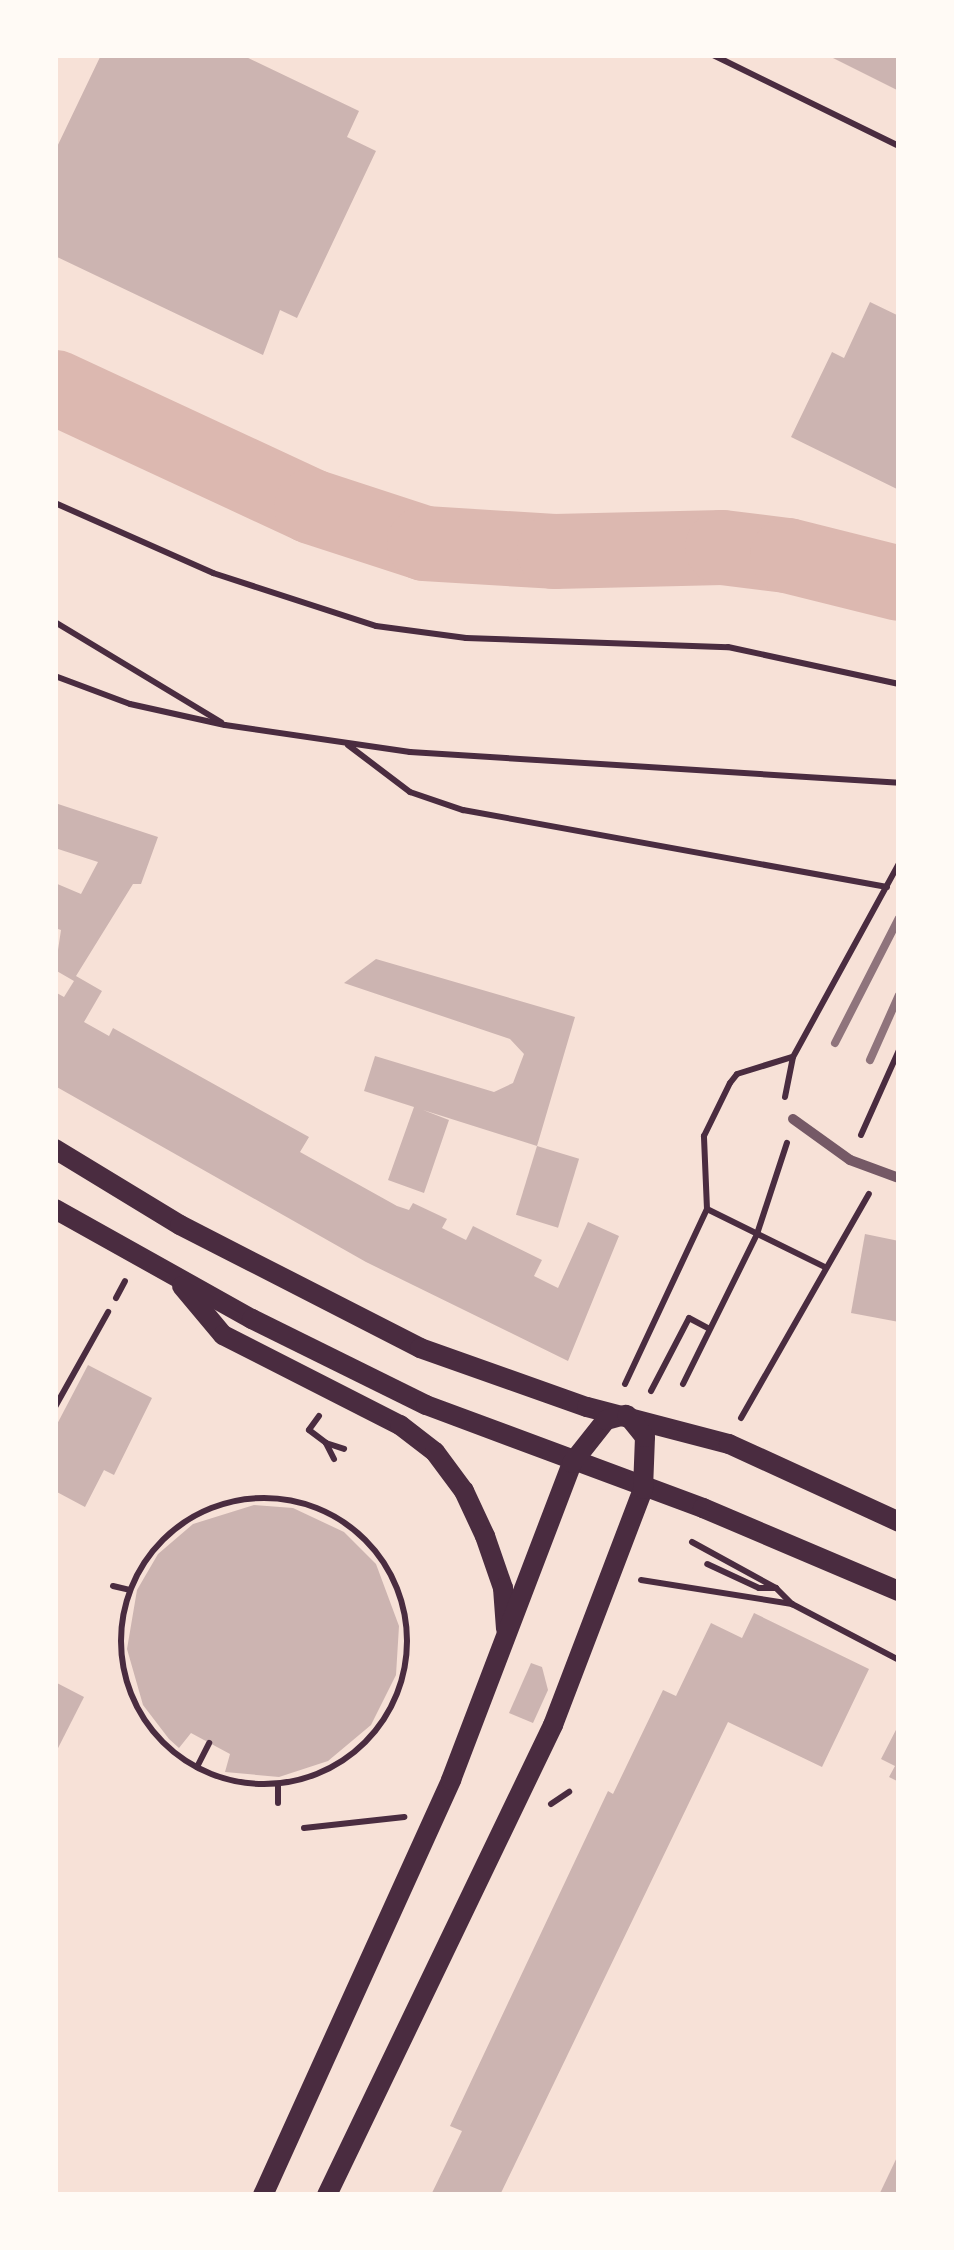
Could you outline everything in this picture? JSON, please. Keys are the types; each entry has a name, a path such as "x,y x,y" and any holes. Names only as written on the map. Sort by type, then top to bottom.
{"main road":[{"path":"55,1150 180,1224 420,1348 500,1380 729,1444 899,1522"},
{"path":"55,1210 177,1279 426,1405 899,1591"},
{"path":"177,1279 223,1335 400,1424 434,1452 464,1490 485,1536 503,1588 506,1640"},
{"path":"263,2195 451,1780 572,1463 606,1420 627,1415"},
{"path":"327,2195 553,1725 643,1489 645,1437 627,1415"}],"street":[{"path":"792,1118 850,1160 899,1178"}],"path":[{"path":"712,55 899,146"},
{"path":"55,503 213,573 376,626 466,638 728,647 899,684"},
{"path":"55,622 225,725"},
{"path":"55,676 130,704 225,725 347,744 899,783"},
{"path":"347,744 410,792 463,810 886,887"},
{"path":"683,1384 757,1234 792,1118 782,1091 793,1057 899,863"},
{"path":"850,1160 899,1050"},
{"path":"625,1384 707,1209 704,1136 730,1083 736,1074 793,1057"},
{"path":"737,1424 883,1172"},
{"path":"707,1209 825,1267"},
{"path":"116,1298 126,1280"},
{"path":"55,1407 108,1312"},
{"path":"650,1393 689,1318 708,1328"},
{"path":"322,1412 309,1430 326,1444 334,1459"},
{"path":"326,1444 344,1448"},
{"path":"268,1499 331,1519 376,1551 390,1575 407,1628 401,1684 390,1710 354,1753 331,1768 278,1784 228,1780 196,1767 160,1740 131,1695 121,1642 130,1590 158,1544 202,1512 268,1499"},
{"path":"692,1542 776,1588 792,1604 899,1660"},
{"path":"707,1564 758,1588 776,1588"},
{"path":"629,1578 792,1604"},
{"path":"113,1586 130,1590"},
{"path":"196,1767 209,1743"},
{"path":"278,1784 278,1803"},
{"path":"304,1828 337,1819 410,1817"}],"building":[{"path":"101,55 242,55 359,111 347,137 376,151 297,318 280,310 263,355 55,256 55,151"},
{"path":"827,55 899,55 899,91"},
{"path":"870,302 899,316 899,490 791,437 832,352 844,358"},
{"path":"55,803 158,837 141,884 133,884 76,976 102,991 84,1022 109,1036 113,1028 309,1137 300,1152 397,1206 409,1210 413,1203 447,1219 442,1228 466,1240 473,1226 542,1260 534,1276 558,1288 588,1222 619,1236 568,1361 366,1262 55,1086 55,992 64,997 74,981 55,970 61,930 55,928 55,883 81,894 98,862 55,848"},
{"path":"376,959 575,1017 537,1146 423,1110 449,1120 424,1193 388,1180 414,1107 364,1091 375,1056 494,1092 513,1083 524,1054 510,1039 344,983"},
{"path":"537,1146 579,1159 558,1228 516,1215"},
{"path":"865,1234 899,1241 899,1322 851,1313"},
{"path":"88,1365 152,1398 114,1475 104,1470 85,1507 55,1491 55,1428"},
{"path":"254,1505 293,1508 344,1532 376,1564 399,1626 396,1675 371,1725 328,1761 279,1777 225,1772 230,1754 191,1733 179,1748 143,1705 127,1649 137,1590 158,1554 193,1524"},
{"path":"754,1613 869,1669 822,1767 728,1722 500,2195 431,2195 462,2131 450,2126 608,1791 613,1794 663,1690 676,1696 711,1623 742,1638"},
{"path":"531,1663 542,1667 548,1690 533,1723 509,1713"},
{"path":"55,1682 84,1697 55,1754"},
{"path":"899,1724 899,1782 889,1777 895,1766 881,1759"},
{"path":"899,2153 899,2195 879,2195"}],"waterway":[{"path":"55,387 311,506 424,543 554,551 722,547 787,555 899,583"}],"railway":[{"path":"835,1043 899,918"},
{"path":"870,1060 899,995"}]}
